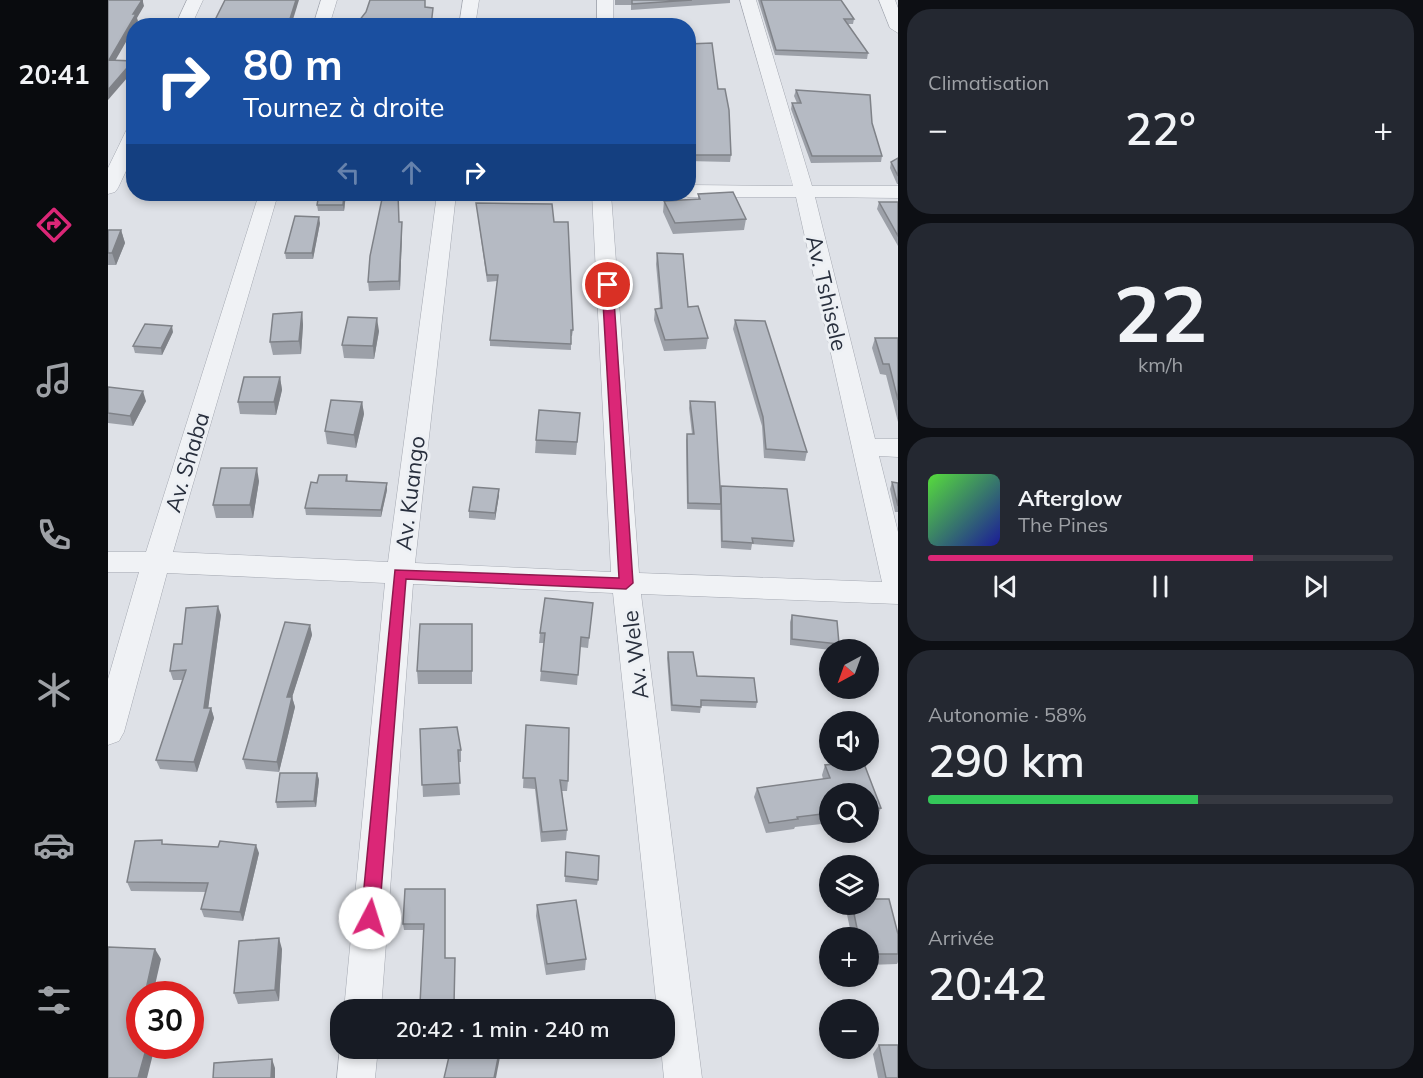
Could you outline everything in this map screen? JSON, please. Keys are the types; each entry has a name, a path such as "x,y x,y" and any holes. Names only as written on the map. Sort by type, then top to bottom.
{"street":[{"path":"187,18 195,0"},
{"path":"323,18 329,0"},
{"path":"468,18 471,0"},
{"path":"605,0 605,18"},
{"name":"Av. Tshisele","path":"748,0 804,191 898,591"},
{"path":"887,0 898,28"},
{"path":"126,149 108,186 126,185"},
{"path":"696,191 898,192"},
{"name":"Av. Shaba","path":"108,732 156,562 267,201"},
{"name":"Av. Kuango","path":"363,999 400,573 446,201"},
{"name":"Av. Wele","path":"602,201 626,583 683,1078"},
{"path":"863,447 898,448"},
{"path":"108,562 156,562 626,583 898,591"},
{"path":"356,1078 357,1059"}],"building":[{"path":"108,0 142,0 133,14 136,14 134,18 126,18 126,31 109,60 126,61 126,69 108,90"},
{"path":"225,0 296,0 290,18 216,18"},
{"path":"370,0 425,0 425,7 433,8 432,18 361,18"},
{"path":"632,0 692,0 632,4"},
{"path":"761,0 841,0 854,19 844,19 868,53 776,50"},
{"path":"712,43 718,89 725,89 729,110 731,155 696,155 696,44"},
{"path":"796,90 870,95 872,123 882,156 812,156 792,103 801,103"},
{"path":"898,158 898,176 891,162"},
{"path":"733,192 746,219 675,223 664,201 696,201 700,199 698,194"},
{"path":"318,201 343,201 343,205 317,205"},
{"path":"382,201 398,201 399,222 402,222 399,281 368,282 370,256"},
{"path":"879,202 898,202 898,236"},
{"path":"476,203 552,204 554,222 568,222 573,330 571,330 571,344 490,340 498,275 487,275"},
{"path":"295,216 319,217 312,253 285,253"},
{"path":"108,230 121,230 112,253 108,253"},
{"path":"657,253 683,254 688,307 698,306 708,338 665,340 655,309 662,308"},
{"path":"302,312 299,341 270,342 273,314"},
{"path":"348,317 377,318 373,346 342,345"},
{"path":"735,320 765,321 807,452 766,449 763,417"},
{"path":"145,324 172,326 161,348 133,346"},
{"path":"875,338 898,338 898,400 889,364 883,364"},
{"path":"244,377 280,377 274,402 238,402"},
{"path":"108,387 143,391 130,416 108,413"},
{"path":"331,400 362,402 354,435 325,431"},
{"path":"690,401 715,402 721,504 688,503 687,434 694,434"},
{"path":"539,410 580,413 577,442 536,440"},
{"path":"221,468 257,468 250,505 213,505"},
{"path":"319,475 347,475 346,481 387,483 381,510 305,508 311,482 317,483"},
{"path":"892,482 898,483 898,506"},
{"path":"721,486 787,489 794,541 752,538 753,543 722,541"},
{"path":"473,487 499,489 495,513 469,511"},
{"path":"545,598 593,603 589,638 581,637 578,675 541,671 545,633 540,633"},
{"path":"218,606 204,708 211,708 194,762 156,760 186,670 170,671 174,644 182,644 186,608"},
{"path":"792,615 837,621 839,639 819,639 819,642 792,639"},
{"path":"285,622 310,625 287,697 292,697 277,762 243,759"},
{"path":"420,624 472,624 472,671 417,671"},
{"path":"668,652 693,652 697,676 754,678 757,702 701,700 701,707 672,705"},
{"path":"526,725 569,728 568,781 560,780 567,830 542,832 535,778 523,778"},
{"path":"457,727 461,750 458,750 460,783 422,785 420,729"},
{"path":"827,771 867,771 871,783 819,783 819,814 769,823 757,788 830,778"},
{"path":"280,773 317,773 314,801 276,802"},
{"path":"162,840 162,844 218,847 220,841 256,845 240,912 201,909 208,883 127,882 135,841"},
{"path":"566,852 599,856 598,880 565,876"},
{"path":"405,889 445,889 445,958 455,958 454,999 420,999 424,924 403,924"},
{"path":"879,899 889,899 898,934 898,954 879,954 879,927 857,927 854,915 879,915"},
{"path":"576,900 586,959 547,964 537,905"},
{"path":"279,938 275,990 234,993 239,941"},
{"path":"108,947 155,949 148,981 126,981 126,1059 143,1059 138,1078 108,1078"},
{"path":"879,1045 898,1045 898,1078 886,1078"},
{"path":"272,1059 271,1078 213,1078 214,1063"},
{"path":"448,1059 498,1059 494,1078 444,1078"}],"route":[{"path":"370,918 400,573 626,583 608,285"}]}
